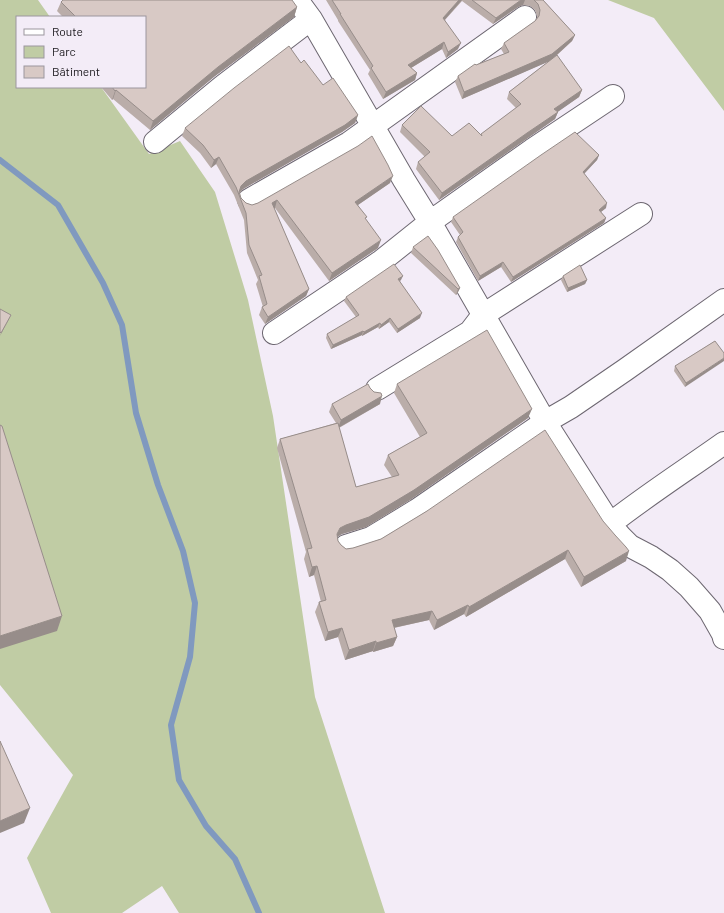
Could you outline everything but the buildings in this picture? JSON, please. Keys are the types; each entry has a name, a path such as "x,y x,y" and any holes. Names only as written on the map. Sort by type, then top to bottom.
{"street":[{"path":"297,0 311,19 430,222 544,422 610,524 630,546 651,557 670,570 689,587 710,611 724,636"},
{"path":"249,200 343,147 525,16"},
{"path":"155,142 224,86 311,19"},
{"path":"274,333 380,262 430,222 532,150 613,96"},
{"path":"378,389 470,332 483,315 641,214"},
{"path":"346,546 371,538 416,510 544,422 571,407 724,300"},
{"path":"610,524 633,506 724,443"}],"green space":[{"path":"0,0 38,0 49,16 16,16 16,88 102,88 149,154 180,141 215,192 248,300 273,416 315,697 385,913 179,913 162,886 122,913 51,913 27,858 73,775 0,685"},
{"path":"608,0 724,0 724,111 654,18"}],"waterway":[{"path":"0,160 58,205 103,283 122,325 136,413 158,485 183,551 195,603 190,657 171,725 179,780 206,826 235,859 259,913"}]}
